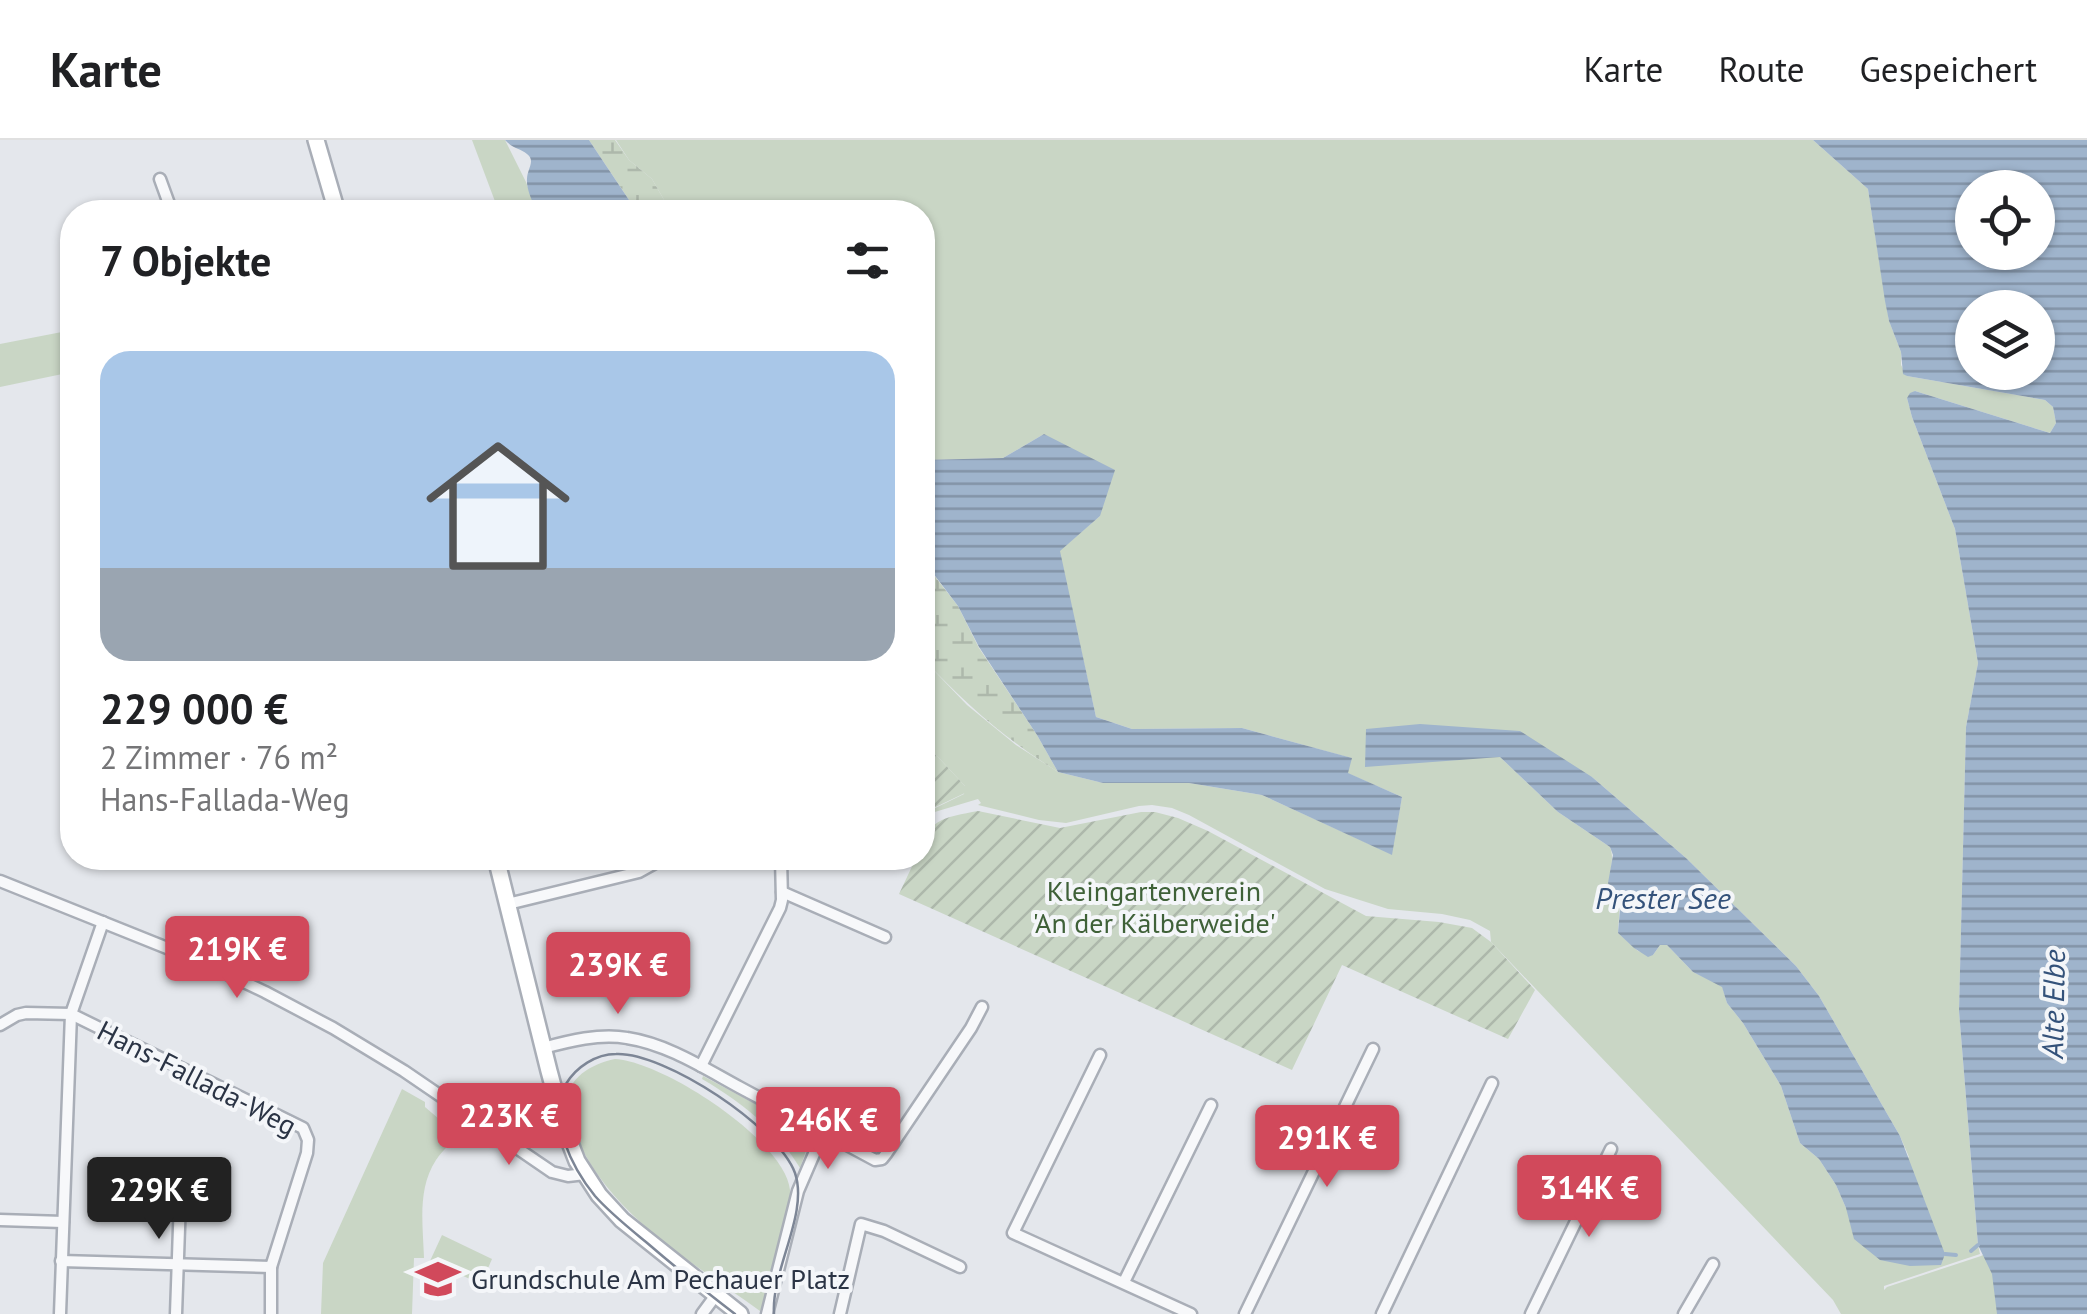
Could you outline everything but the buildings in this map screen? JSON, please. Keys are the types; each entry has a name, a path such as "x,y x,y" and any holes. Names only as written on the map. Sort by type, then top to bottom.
{"main road":[{"path":"316,140 334,200"},
{"path":"499,870 568,1140 584,1174 622,1220 740,1314"}],"street":[{"path":"160,179 168,200"},
{"path":"508,904 642,870"},
{"path":"701,1066 780,908 781,870"},
{"path":"0,881 202,962 333,1028 558,1175 584,1174"},
{"path":"782,892 885,937"},
{"path":"60,1314 71,1014 104,922"},
{"path":"543,1048 623,1037 660,1048 875,1160 886,1154 982,1006"},
{"path":"0,1025 21,1014 71,1014"},
{"name":"Hans-Fallada-Weg","path":"71,1014 303,1128 308,1153 271,1266 270,1314"},
{"path":"1246,1314 1373,1049"},
{"path":"1100,1055 1013,1233 1190,1314"},
{"path":"1382,1314 1492,1084"},
{"path":"489,1129 497,1121 522,1114 546,1095 557,1100"},
{"path":"1124,1282 1211,1105"},
{"path":"767,1314 798,1191 823,1132"},
{"path":"1530,1314 1611,1149"},
{"path":"176,1314 181,1171"},
{"path":"0,1220 63,1222"},
{"path":"840,1314 861,1224 884,1230 960,1267"},
{"path":"62,1261 271,1266"},
{"path":"1684,1314 1712,1264"},
{"path":"702,1314 716,1295"}],"green space":[{"path":"472,140 505,140 533,200 494,200"},
{"path":"589,140 615,140 629,160 652,179 664,200 629,200"},
{"path":"616,140 1813,140 1868,189 1889,321 1907,376 1955,384 1955,390 1988,390 2045,400 2053,407 2056,423 2050,433 1915,391 1907,398 1955,529 1978,663 1966,727 1959,1011 1980,1254 1884,1286 1884,1290 1981,1256 2001,1246 2018,1314 1841,1314 1833,1300 1491,942 1490,931 1470,920 1388,909 1325,889 1172,808 1139,806 1066,823 978,805 978,799 935,812 935,808 964,794 965,786 935,754 935,672 967,705 1016,745 1058,772 1103,783 1189,783 1262,795 1391,854 1402,797 1347,773 1351,758 1242,728 1132,729 1096,717 1059,551 1100,516 1044,434 1003,458 935,460 935,200 664,200 652,179 629,160","holes":["1500,757 1592,777 1686,858 1796,966 1819,996 1909,1157 1846,1208 1819,1159 1800,1143 1781,1086 1727,1003 1722,986 1693,972 1667,945 1660,945 1653,955 1638,951 1618,933 1619,906 1610,882 1610,847 1558,812"]},
{"path":"60,332 60,374 0,387 0,344"},
{"path":"935,577 958,606 979,648 1058,772 1020,746 935,671"},
{"path":"935,754 965,786 965,793 935,807"},
{"name":"Kleingartenverein 'An der Kälberweide'","path":"978,811 1060,828 1141,812 1178,818 1366,916 1472,928 1491,942 1535,990 1508,1039 1342,965 1292,1070 899,894 910,870 935,870 935,825"},
{"path":"615,1059 661,1073 718,1106 745,1127 783,1170 790,1190 788,1213 760,1311 647,1228 600,1178 582,1149 569,1116 568,1094 586,1071"},
{"path":"703,1076 812,1134 800,1168 769,1129"},
{"path":"402,1089 425,1102 425,1107 439,1119 443,1113 465,1130 439,1156 426,1183 422,1208 424,1258 414,1258 412,1314 321,1314 323,1263"},
{"path":"442,1235 492,1259 481,1284 430,1261"}],"water":[{"path":"505,140 589,140 629,200 532,200 527,183 530,157"},
{"name":"Alte Elbe","path":"1813,140 2087,140 2087,1314 1997,1314 1992,1274 1978,1245 1959,1011 1966,727 1978,663 1955,529 1907,398 1915,391 2050,433 2056,423 2053,407 2045,400 1988,390 2055,390 2055,290 1955,290 1955,384 1903,374 1901,352 1885,301 1868,189"},
{"path":"1044,434 1115,470 1100,516 1060,551 1096,717 1132,729 1242,728 1352,758 1348,773 1402,797 1392,855 1262,795 1189,783 1103,783 1058,772 979,647 958,606 935,576 935,460 1003,458"},
{"name":"Prester See","path":"1420,724 1520,731 1592,777 1686,858 1796,966 1819,996 1900,1136 1945,1254 1941,1265 1910,1266 1880,1260 1854,1239 1836,1185 1819,1159 1800,1143 1781,1086 1727,1003 1722,987 1693,972 1667,945 1660,945 1648,957 1618,933 1620,909 1608,883 1613,855 1610,847 1558,812 1500,757 1365,767 1366,729"}],"waterway":[{"path":"1971,1251 1978,1245"},
{"path":"1945,1254 1956,1255"}],"tram line":[{"path":"735,1314 613,1214 578,1172 565,1143 559,1112 566,1084 587,1063 616,1054 662,1065 744,1115 784,1155 795,1173 797,1206 778,1279 774,1314"}],"place":[{"name":"Grundschule Am Pechauer Platz","path":"438,1279"}]}
